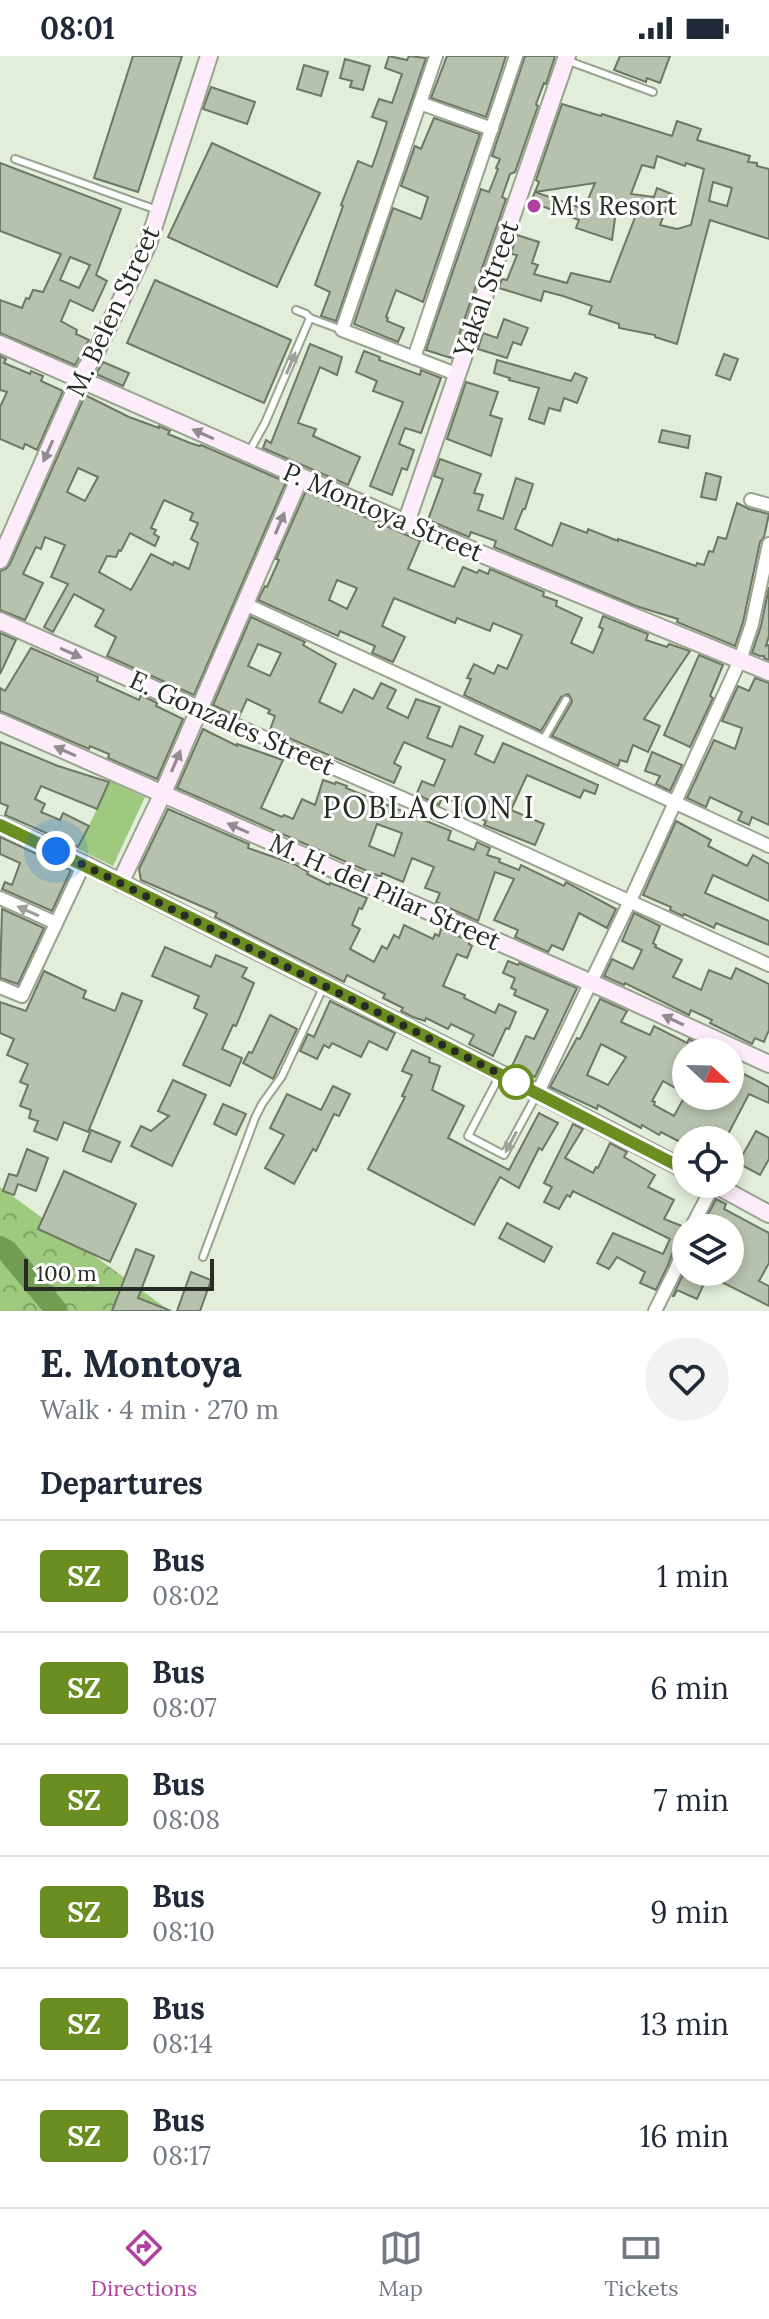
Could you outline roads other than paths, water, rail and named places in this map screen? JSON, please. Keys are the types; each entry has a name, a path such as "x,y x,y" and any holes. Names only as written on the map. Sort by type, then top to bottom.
{"street":[{"name":"M. Belen Street","path":"0,560 80,379 148,244 209,56"},
{"path":"436,56 342,330 456,374"},
{"path":"414,358 516,56"},
{"name":"Yakal Street","path":"406,523 566,58"},
{"path":"420,103 492,129"},
{"name":"P. Montoya Street","path":"0,344 406,523 769,672"},
{"path":"120,883 162,795 300,477"},
{"path":"751,500 769,505"},
{"path":"537,1094 630,901 740,660 752,624 769,544"},
{"path":"245,604 769,846"},
{"name":"E. Gonzales Street","path":"0,621 427,809 769,965"},
{"name":"M. H. del Pilar Street","path":"0,722 769,1064"},
{"path":"0,825 84,864 672,1163"},
{"path":"0,987 22,996 84,864"},
{"path":"0,898 56,923"},
{"path":"740,1198 769,1214"},
{"path":"655,1311 672,1277"}],"lane":[{"path":"566,58 653,92"},
{"path":"15,159 160,211"},
{"path":"296,310 342,330"},
{"path":"248,453 265,423 310,318"},
{"path":"542,742 566,700"},
{"path":"203,1257 255,1118 282,1076 324,985"},
{"path":"501,1074 468,1136 504,1155 537,1094"}],"waterway":[{"path":"0,1247 7,1251 57,1311"}],"place":[{"name":"M's Resort","path":"534,206"}],"district":[{"name":"POBLACION I","path":"429,808"}]}
